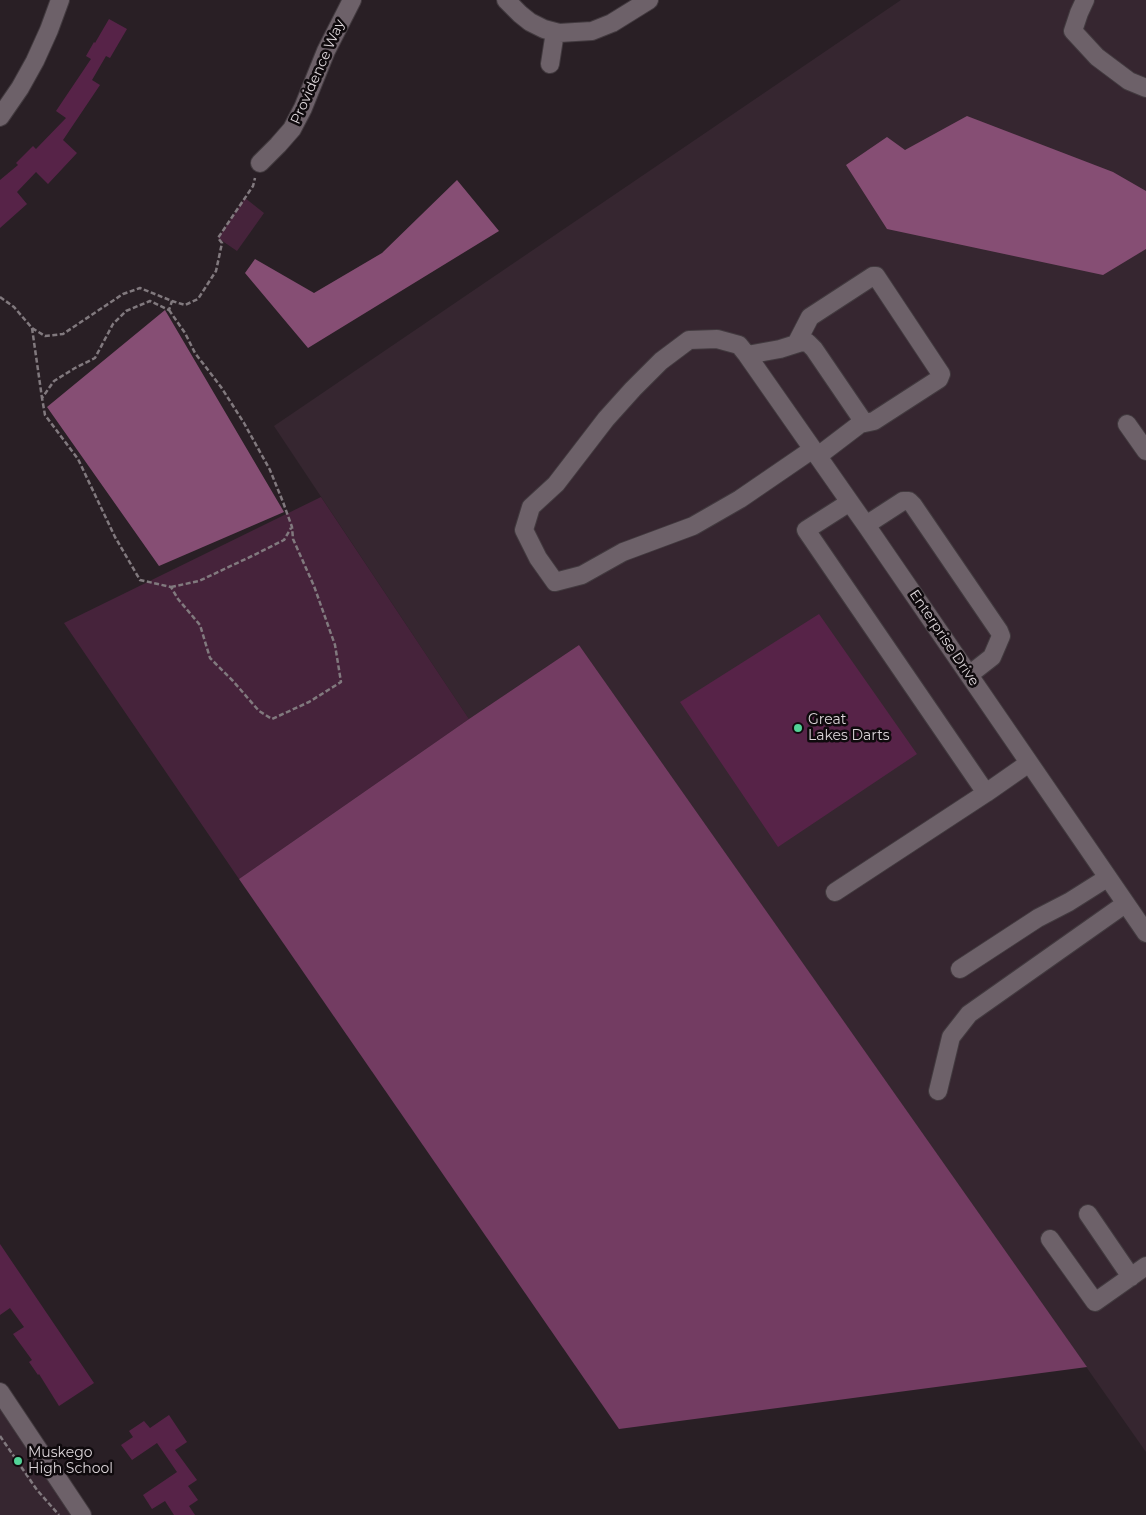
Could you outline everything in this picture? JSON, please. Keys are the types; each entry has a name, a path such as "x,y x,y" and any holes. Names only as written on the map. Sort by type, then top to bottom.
{"street":[{"path":"0,117 20,88 35,61 60,0"},
{"name":"Providence Way","path":"260,163 292,129 334,35 352,0"},
{"path":"506,0 530,22 559,34 592,31 612,23 649,0"},
{"path":"1085,0 1073,31 1097,56 1129,80 1146,88"},
{"path":"550,64 555,32"},
{"path":"796,344 810,317 872,276 876,276 941,374 939,379 874,421 860,424 816,453 693,526 623,552 582,575 555,582 538,558 524,530 531,507 556,484 606,419 633,389 661,361 689,340 717,339 743,350 780,349 796,344 802,342 808,343 861,418 860,424"},
{"name":"Enterprise Drive","path":"743,350 866,525 1146,933"},
{"path":"1127,424 1146,450"},
{"path":"866,525 903,501 909,501 999,630 1001,636 992,657 969,675"},
{"path":"850,502 806,530 986,793"},
{"path":"834,892 1029,763"},
{"path":"960,969 1038,918 1069,902 1107,878"},
{"path":"938,1091 951,1037 969,1014 1125,904"},
{"path":"1088,1214 1131,1277"},
{"path":"1050,1239 1095,1302 1146,1266"},
{"path":"0,1392 82,1515"}],"path":[{"path":"0,298 14,307 32,328 45,336 63,334 123,294 140,288 185,305 198,299 216,271 222,243 218,238 253,186 260,163"},
{"path":"42,398 54,381 95,358 112,324 126,311 150,300 168,310 244,424 270,470 292,527 293,539 314,586 335,645 340,682 309,702 272,719 259,711 210,658 200,625 178,599 171,587"},
{"path":"168,310 172,301"},
{"path":"32,328 45,415 78,459 115,537 140,580 171,587 199,581 284,540 292,527"},
{"path":"0,1436 37,1490 59,1515"}],"shaded area":[{"path":"901,0 1146,0 1146,1452 579,645 469,719 274,426"},
{"path":"967,116 1113,172 1146,191 1146,249 1103,275 887,229 846,165 887,137 905,150"},
{"path":"457,180 499,231 308,348 245,273 255,259 314,293 382,253"},
{"path":"245,198 264,213 237,251 218,238"},
{"path":"165,310 284,512 159,566 47,407"},
{"path":"321,497 469,719 239,879 64,623"},
{"path":"579,645 1087,1367 619,1429 239,879"},
{"name":"Muskego High School","path":"0,1407 73,1515 0,1515"}],"building":[{"path":"109,19 127,29 110,58 106,56 92,80 100,85 63,140 77,153 48,184 36,172 17,192 27,204 0,228 0,180 18,165 16,163 33,146 36,149 66,118 56,111 91,59 86,56"},
{"name":"Great Lakes Darts","path":"819,614 917,754 778,847 680,702"},
{"path":"0,1244 94,1383 59,1406 39,1374 29,1362 32,1360 13,1334 24,1327 10,1308 0,1315"},
{"path":"169,1415 187,1442 175,1450 197,1480 188,1486 198,1500 189,1506 195,1515 174,1515 165,1501 152,1509 143,1495 177,1472 157,1443 132,1460 121,1445 133,1437 129,1431 144,1421 150,1428"}],"place":[{"name":"Great Lakes Darts","path":"798,728"},
{"name":"Muskego High School","path":"18,1461"}]}
